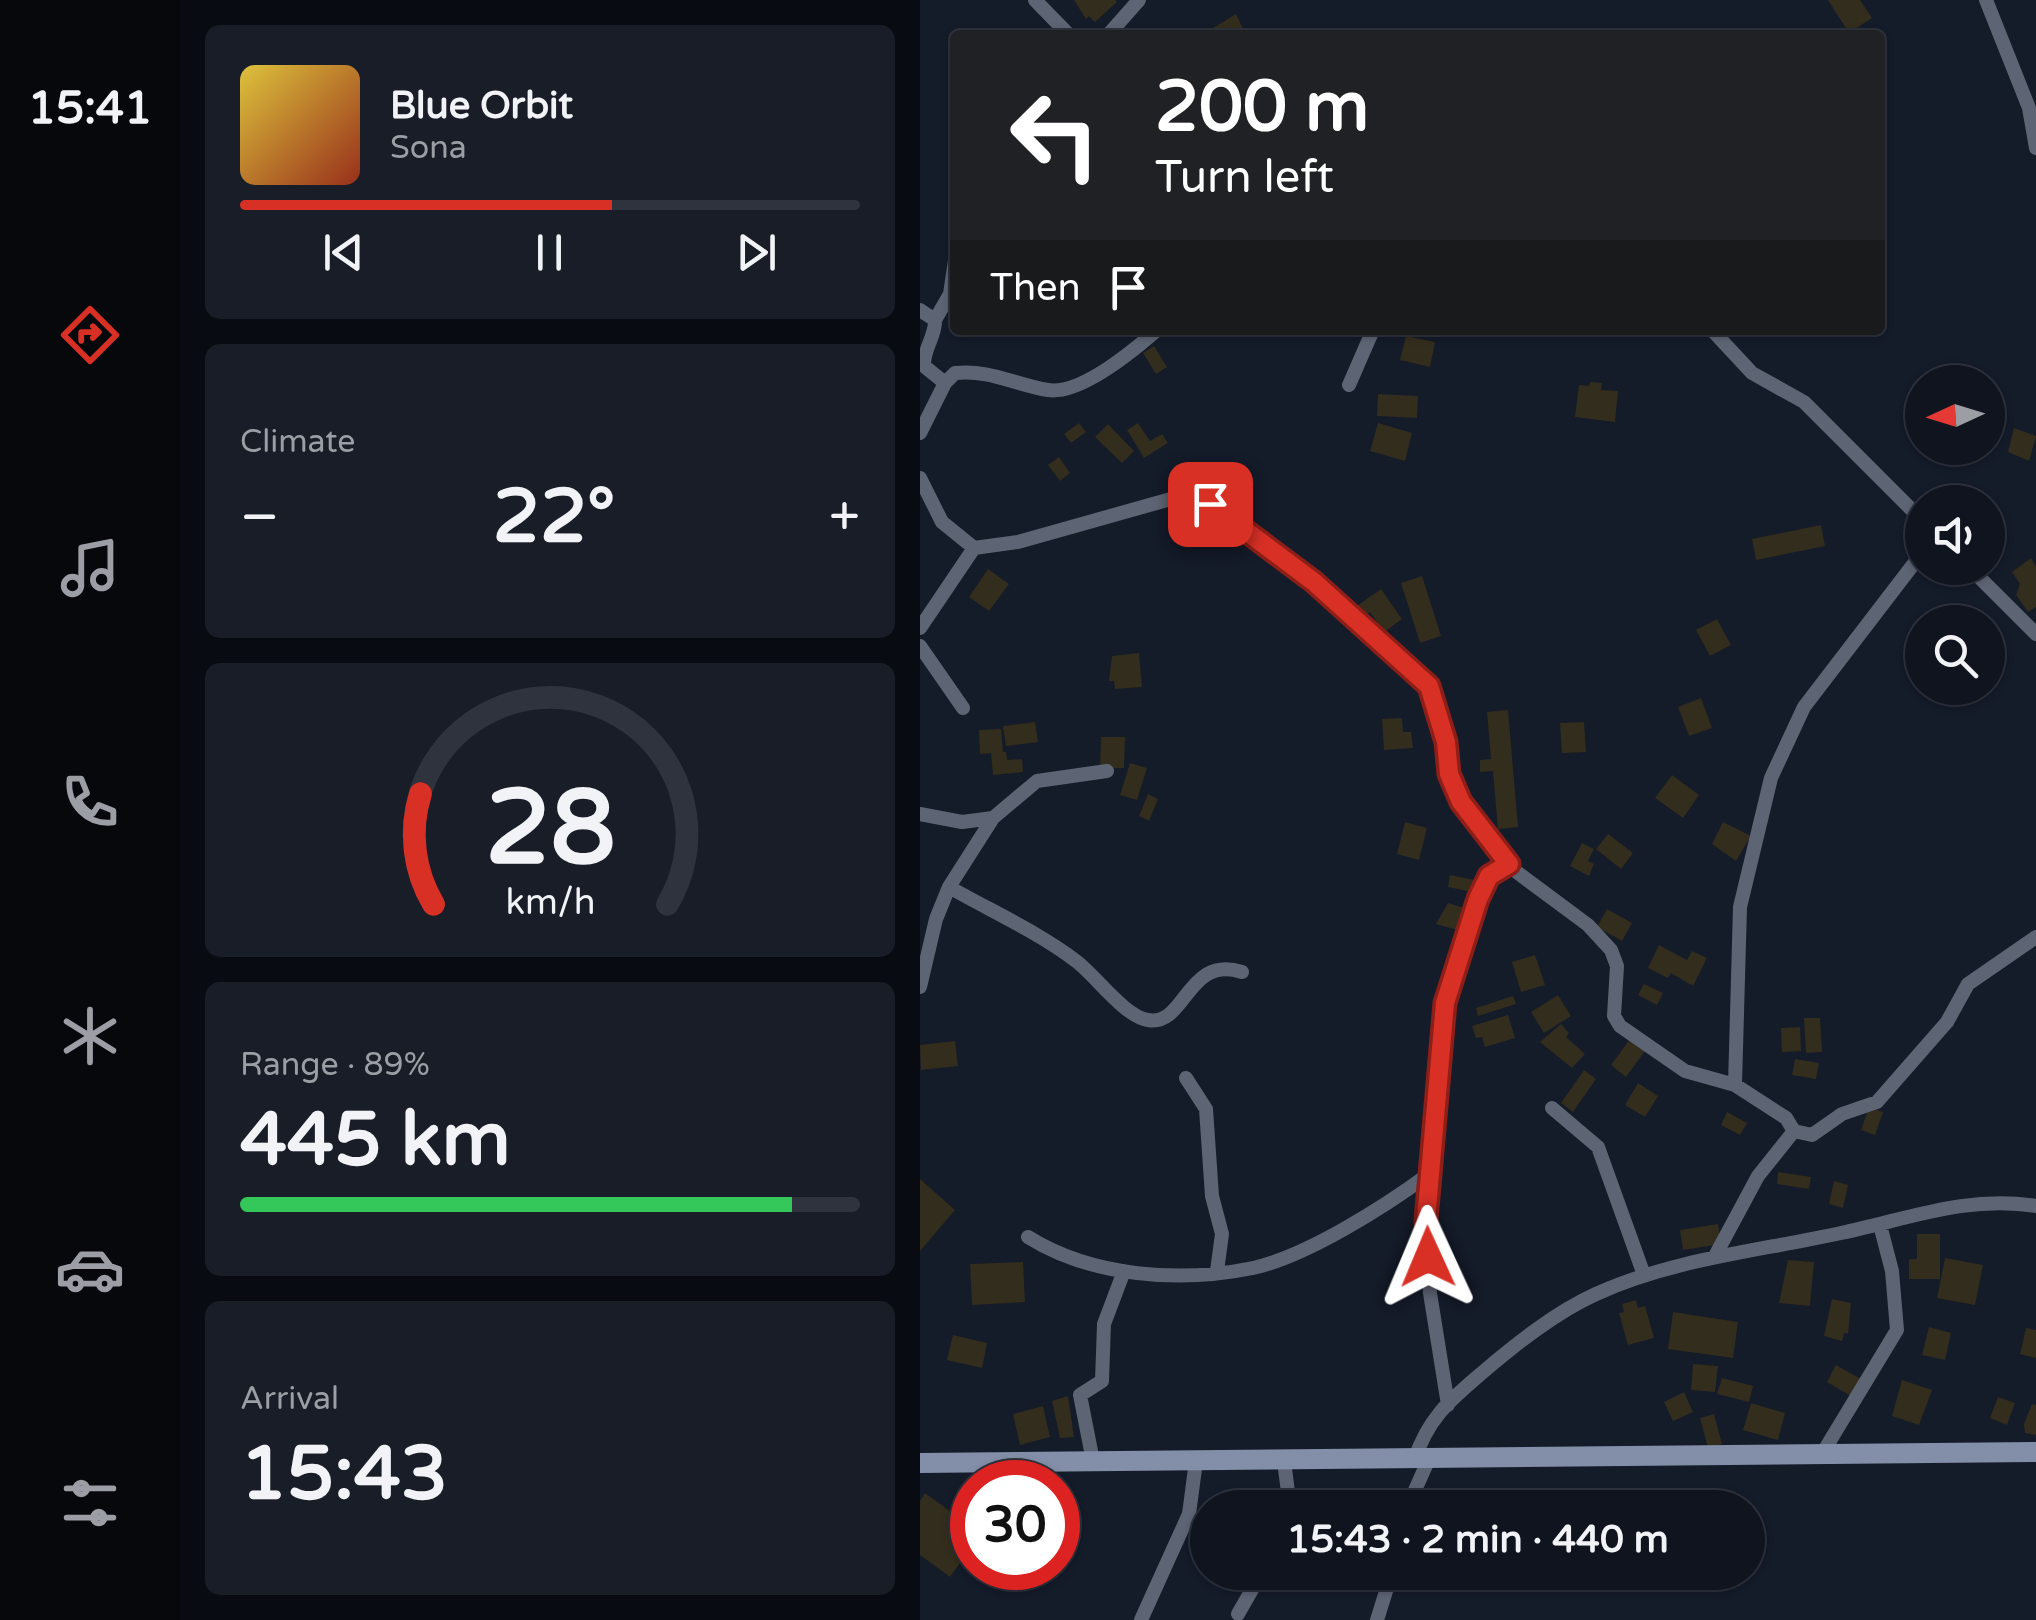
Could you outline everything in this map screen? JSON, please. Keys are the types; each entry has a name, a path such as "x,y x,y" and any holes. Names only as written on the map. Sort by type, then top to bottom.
{"main road":[{"path":"920,1463 2036,1452"}],"street":[{"path":"1035,0 1065,30"},
{"path":"1112,30 1139,0"},
{"path":"1986,0 2029,108 2036,148"},
{"path":"945,383 924,366 935,320 950,294"},
{"path":"920,310 935,320"},
{"path":"920,433 945,383 955,373 972,371 1046,390 1068,391 1150,335"},
{"path":"1349,385 1370,335"},
{"path":"1717,335 1752,373 1804,402 1905,503"},
{"path":"920,478 942,522 974,548 1018,542 1160,499 1185,495 1210,504 1314,582 1429,686 1446,742 1449,774 1461,802 1509,864 1588,925 1611,950 1617,966 1614,1016 1620,1026 1685,1071 1734,1085 1786,1118 1794,1131 1812,1134 1842,1114 1877,1102 1948,1022 1968,984 2036,937"},
{"path":"920,628 974,548"},
{"path":"1734,1085 1740,907 1771,778 1804,707 1905,575"},
{"path":"1987,585 2036,634"},
{"path":"920,646 963,708"},
{"path":"920,987 936,919 949,887 993,818 1038,781 1107,771"},
{"path":"920,814 962,822 993,818"},
{"path":"1448,1405 1430,1293 1426,1220 1445,1003 1478,899 1489,876 1509,864"},
{"path":"949,887 1076,961 1135,1015 1149,1021 1162,1018 1209,970 1225,967 1242,972"},
{"path":"1186,1078 1206,1109 1212,1196 1222,1234 1218,1271"},
{"path":"1552,1108 1598,1147 1644,1275"},
{"path":"1715,1256 1723,1248 1758,1176 1794,1131"},
{"path":"1028,1237 1072,1257 1124,1271 1190,1275 1252,1268 1359,1220 1430,1174"},
{"path":"1412,1490 1424,1432 1448,1405 1504,1354 1592,1295 1644,1275 1715,1256 1880,1225 1935,1208 2036,1206"},
{"path":"1822,1454 1896,1330 1892,1271 1880,1225"},
{"path":"1093,1461 1080,1395 1102,1381 1104,1324 1124,1271"},
{"path":"1142,1620 1188,1514 1196,1461"},
{"path":"1284,1461 1288,1490"},
{"path":"1238,1614 1252,1590"},
{"path":"1377,1620 1386,1590"}],"building":[{"path":"1074,0 1117,2 1095,22 1089,16 1086,19"},
{"path":"1828,0 1860,0 1872,18 1847,30"},
{"path":"1236,14 1244,30 1214,30"},
{"path":"1406,336 1435,342 1430,367 1400,360"},
{"path":"1154,346 1167,367 1156,374 1143,353"},
{"path":"1590,382 1602,383 1601,390 1618,391 1615,422 1575,417 1579,385 1589,386"},
{"path":"1378,394 1418,396 1417,418 1377,416"},
{"path":"1079,423 1086,432 1071,443 1064,434"},
{"path":"1138,423 1150,441 1162,434 1168,443 1144,458 1127,430"},
{"path":"1378,423 1412,433 1405,461 1370,451"},
{"path":"1108,424 1134,451 1122,463 1095,437"},
{"path":"2014,428 2036,436 2029,461 2008,452"},
{"path":"1059,457 1070,473 1060,481 1048,465"},
{"path":"1821,525 1825,546 1756,560 1752,539"},
{"path":"2031,558 2036,567 2036,607 2028,612 2016,595 2020,584 2012,572"},
{"path":"988,569 1009,584 989,611 969,597"},
{"path":"1422,576 1441,636 1420,643 1401,583"},
{"path":"1381,589 1402,619 1384,632 1370,612 1365,616 1357,606"},
{"path":"1717,619 1731,645 1710,656 1696,630"},
{"path":"1139,653 1142,687 1115,689 1114,681 1109,681 1112,656"},
{"path":"1701,698 1712,728 1689,736 1678,707"},
{"path":"1508,710 1518,827 1498,829 1493,771 1480,772 1480,760 1491,759 1487,712"},
{"path":"1402,718 1403,732 1411,732 1413,748 1384,750 1382,719"},
{"path":"1035,722 1038,742 1006,746 1003,726"},
{"path":"1584,722 1586,752 1562,753 1560,723"},
{"path":"1001,729 1007,760 1022,759 1023,772 993,775 991,753 980,754 979,730"},
{"path":"1101,737 1125,737 1124,768 1100,768"},
{"path":"1130,763 1147,768 1137,800 1120,795"},
{"path":"1672,775 1699,795 1683,818 1655,798"},
{"path":"1148,794 1158,799 1149,821 1139,816"},
{"path":"1405,822 1427,828 1419,860 1397,854"},
{"path":"1723,822 1751,836 1736,861 1712,844"},
{"path":"1608,834 1633,853 1621,869 1596,849"},
{"path":"1582,843 1594,849 1588,861 1594,864 1589,876 1570,866"},
{"path":"1450,875 1479,881 1477,893 1448,887"},
{"path":"1448,903 1468,909 1461,931 1436,924"},
{"path":"1607,909 1632,923 1622,941 1597,927"},
{"path":"1659,945 1687,960 1692,951 1707,958 1693,986 1671,973 1668,978 1648,968"},
{"path":"1535,955 1545,985 1521,992 1512,962"},
{"path":"1644,984 1663,993 1657,1005 1638,995"},
{"path":"1558,995 1571,1016 1544,1033 1531,1012"},
{"path":"1513,996 1516,1004 1478,1016 1476,1008"},
{"path":"1508,1015 1515,1038 1485,1047 1482,1037 1476,1038 1472,1026"},
{"path":"1804,1018 1820,1018 1822,1052 1806,1053"},
{"path":"1561,1024 1569,1033 1566,1037 1585,1054 1572,1068 1540,1042"},
{"path":"1800,1027 1801,1051 1782,1052 1781,1028"},
{"path":"1630,1039 1645,1051 1626,1077 1611,1065"},
{"path":"955,1041 958,1066 921,1070 920,1045"},
{"path":"1795,1059 1819,1063 1816,1079 1792,1075"},
{"path":"1584,1070 1596,1079 1573,1112 1561,1103"},
{"path":"1638,1083 1658,1096 1645,1117 1625,1105"},
{"path":"1869,1107 1883,1112 1875,1135 1861,1130"},
{"path":"1727,1112 1747,1123 1740,1135 1721,1125"},
{"path":"1778,1172 1811,1177 1809,1189 1777,1184"},
{"path":"920,1179 955,1210 920,1251"},
{"path":"1834,1181 1848,1185 1843,1208 1829,1204"},
{"path":"1718,1224 1721,1244 1683,1250 1680,1230"},
{"path":"1917,1234 1940,1234 1940,1279 1909,1279 1909,1259 1917,1259"},
{"path":"1945,1258 1983,1265 1975,1305 1937,1298"},
{"path":"1788,1260 1814,1262 1810,1306 1779,1303"},
{"path":"1023,1262 1025,1302 972,1305 970,1264"},
{"path":"1832,1299 1851,1303 1848,1334 1844,1333 1842,1341 1824,1336"},
{"path":"1636,1300 1638,1308 1645,1306 1654,1338 1628,1345 1619,1313 1624,1312 1622,1304"},
{"path":"1673,1312 1738,1322 1733,1358 1668,1349"},
{"path":"1929,1327 1951,1333 1945,1360 1922,1355"},
{"path":"2026,1328 2036,1330 2036,1358 2020,1354"},
{"path":"953,1335 987,1343 982,1368 947,1360"},
{"path":"1693,1364 1718,1366 1715,1392 1691,1390"},
{"path":"1836,1365 1861,1379 1851,1396 1827,1382"},
{"path":"1722,1378 1753,1386 1749,1402 1717,1394"},
{"path":"1902,1380 1932,1390 1919,1425 1892,1416"},
{"path":"1684,1392 1693,1412 1673,1421 1664,1402"},
{"path":"1068,1396 1074,1437 1060,1438 1052,1401"},
{"path":"1998,1397 2015,1403 2007,1425 1990,1418"},
{"path":"1751,1403 1785,1413 1778,1440 1743,1430"},
{"path":"2032,1404 2036,1405 2036,1435 2025,1433 2024,1424"},
{"path":"1043,1406 1050,1437 1020,1445 1013,1414"},
{"path":"1714,1414 1722,1444 1708,1448 1700,1418"},
{"path":"925,1493 950,1511 950,1577 920,1555 920,1501"}],"route":[{"path":"1210,504 1314,582 1429,686 1446,742 1449,774 1461,802 1509,864 1489,876 1478,899 1445,1003 1430,1160 1428,1257"}]}
